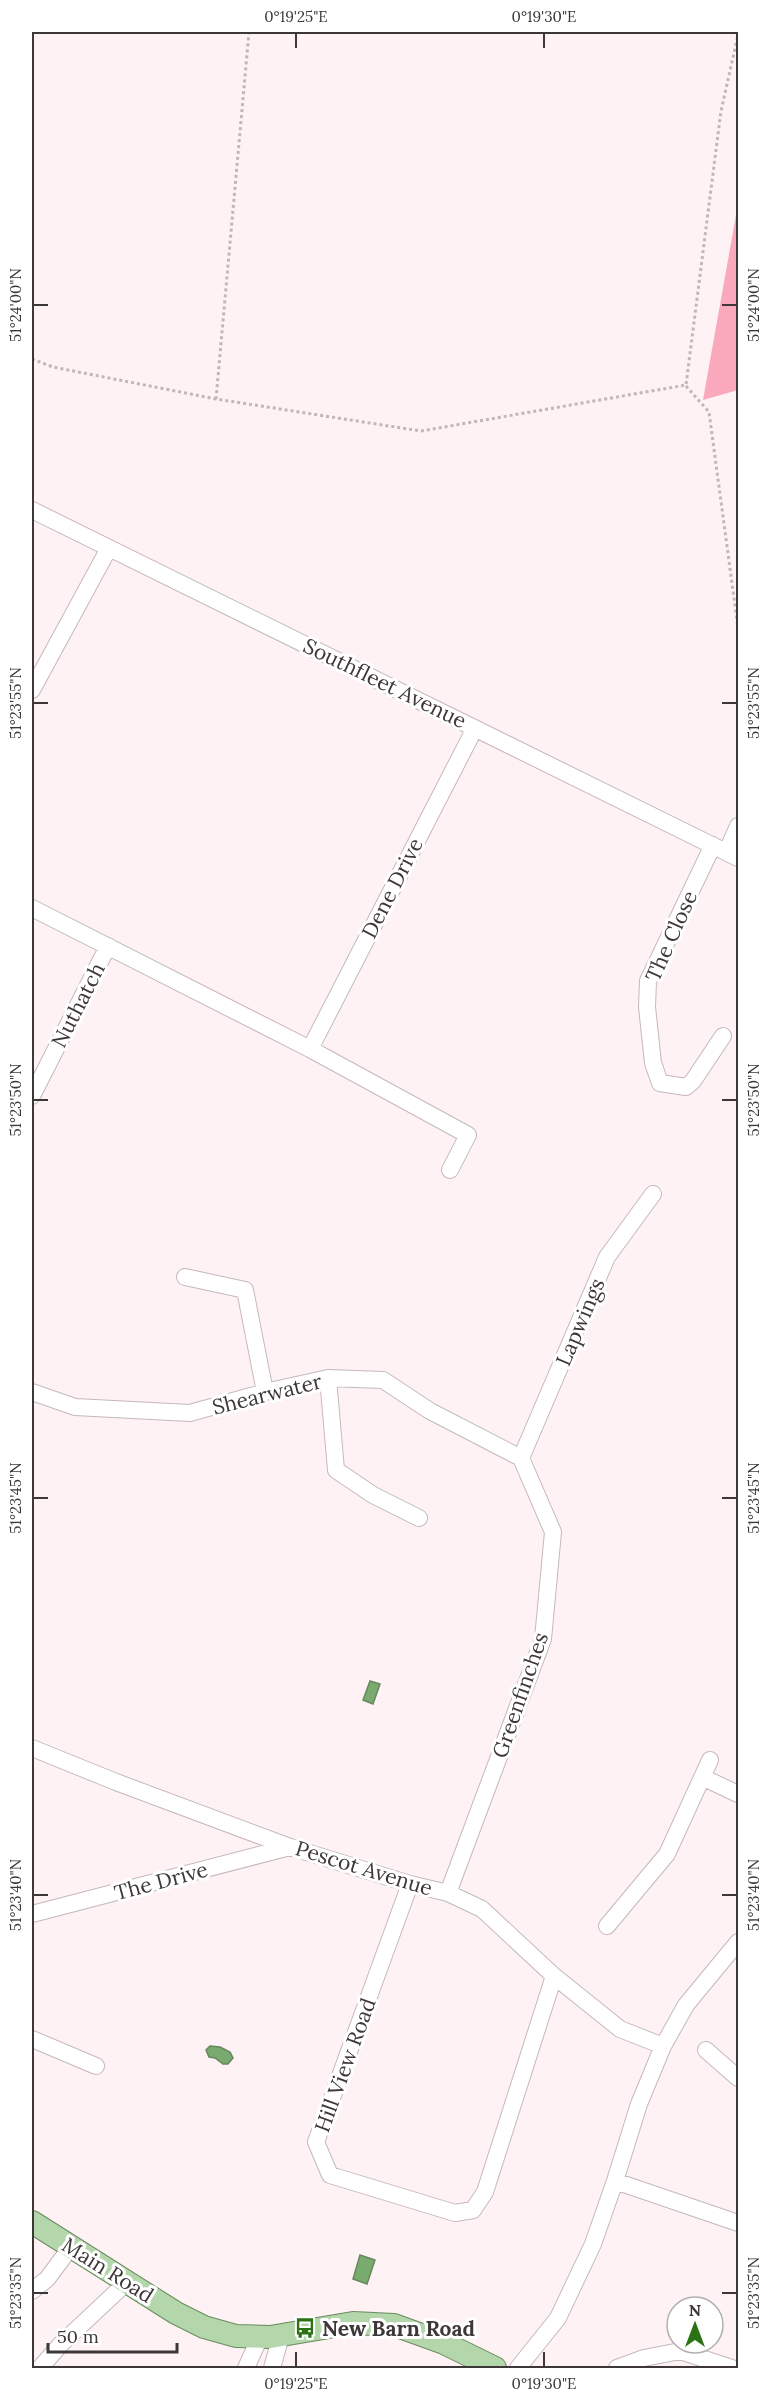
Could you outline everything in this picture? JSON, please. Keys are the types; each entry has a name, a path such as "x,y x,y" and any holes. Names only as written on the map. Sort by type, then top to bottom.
{"main road":[{"name":"Main Road","path":"32,2222 176,2313 204,2327 236,2336 270,2337 353,2323 394,2325 444,2343 495,2368"}],"street":[{"name":"Southfleet Avenue","path":"32,510 726,851"},
{"path":"32,690 109,548"},
{"name":"Dene Drive","path":"310,1049 475,728"},
{"path":"726,851 738,826"},
{"name":"The Close","path":"723,1036 693,1081 686,1087 660,1083 653,1063 647,1007 648,981 726,851"},
{"path":"32,908 310,1049 468,1135 450,1170"},
{"name":"Nuthatch","path":"32,1096 108,946"},
{"name":"Lapwings","path":"521,1458 607,1257 653,1194"},
{"path":"184,1277 244,1290 265,1392"},
{"path":"328,1378 336,1470 373,1495 419,1518"},
{"name":"Shearwater","path":"32,1392 75,1407 190,1413 265,1392 328,1378 383,1380 430,1411 521,1458"},
{"name":"Greenfinches","path":"448,1893 543,1640 553,1532 521,1458"},
{"name":"Pescot Avenue","path":"32,1748 290,1847 410,1884 448,1893 482,1909 554,1976 620,2029 663,2046"},
{"path":"607,1926 667,1854 710,1760"},
{"path":"702,1777 738,1794"},
{"name":"The Drive","path":"32,1914 290,1847"},
{"name":"Hill View Road","path":"410,1884 316,2142 330,2175 455,2214 473,2210 485,2192 554,1976"},
{"path":"518,2368 558,2319 593,2244 639,2104 663,2046 686,2005 738,1942"},
{"path":"32,2039 96,2066"},
{"path":"706,2050 738,2078"},
{"path":"615,2181 738,2223"},
{"path":"32,2291 47,2279 71,2247"},
{"path":"40,2368 60,2344 127,2282"},
{"path":"270,2337 272,2368"},
{"path":"246,2368 270,2337"},
{"path":"617,2368 644,2358 680,2350 732,2368"}],"path":[{"path":"216,399 249,32"},
{"path":"738,35 721,111 686,385 709,412 738,628"},
{"path":"32,359 53,367 216,399 421,431 686,385"}],"shaded area":[{"path":"738,204 738,390 703,400"},
{"path":"370,1681 380,1684 373,1704 363,1700"},
{"path":"210,2046 220,2047 230,2052 233,2058 228,2064 223,2064 209,2057 206,2050"},
{"path":"360,2255 375,2260 367,2284 353,2279"}],"place":[{"name":"New Barn Road","path":"305,2328"}]}
